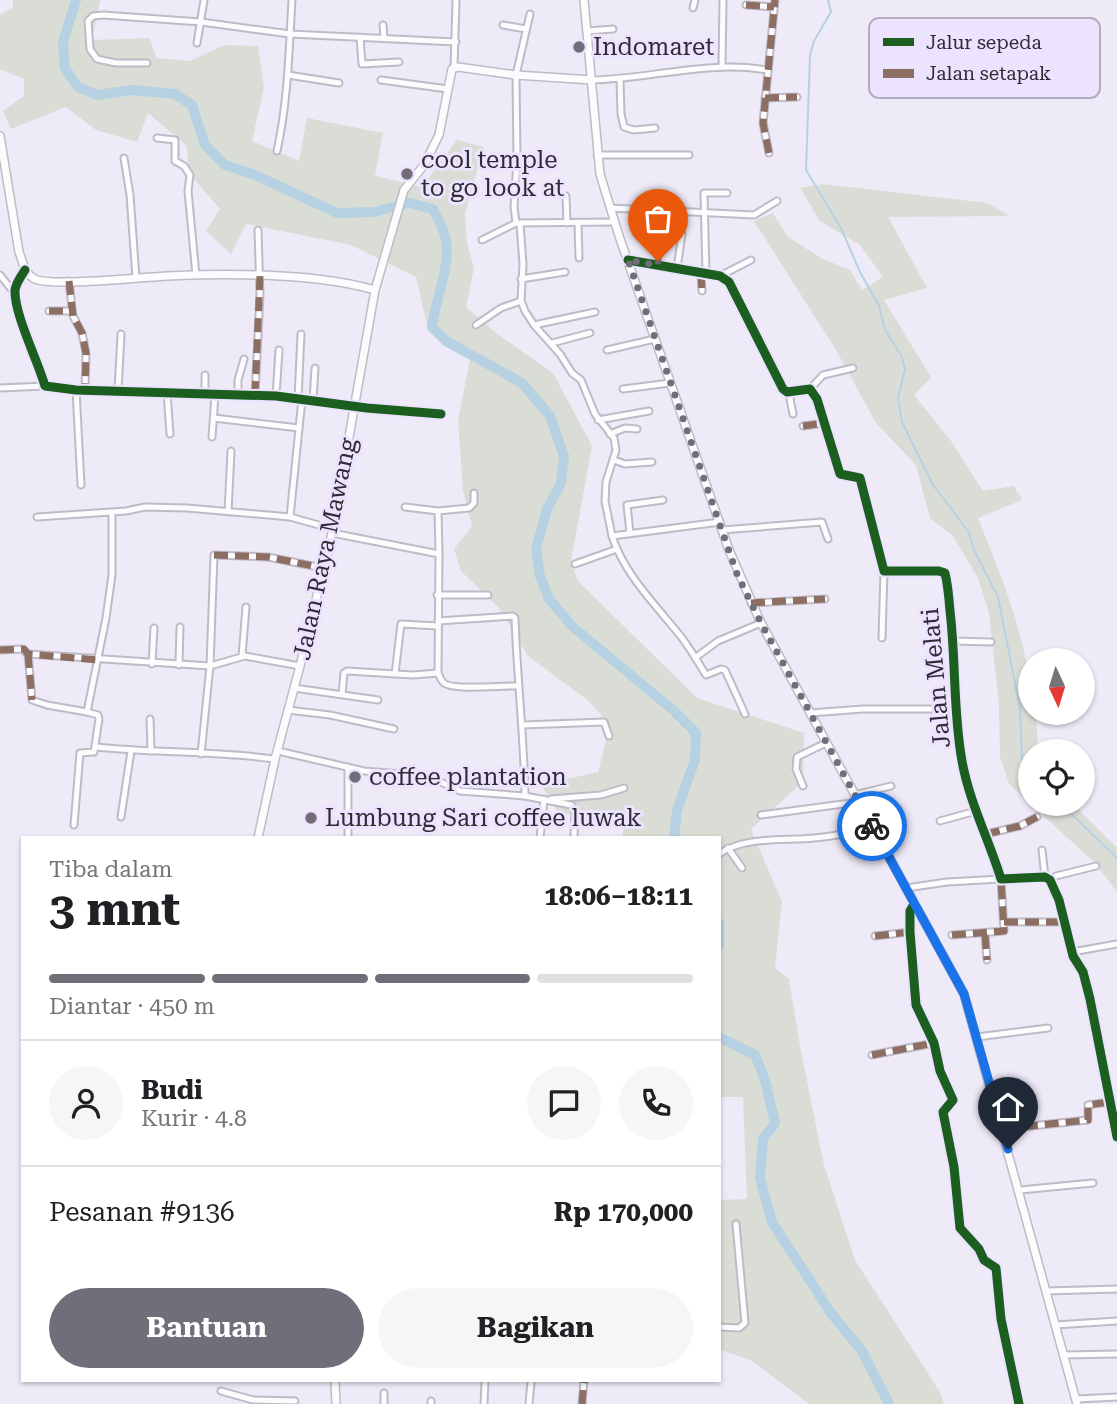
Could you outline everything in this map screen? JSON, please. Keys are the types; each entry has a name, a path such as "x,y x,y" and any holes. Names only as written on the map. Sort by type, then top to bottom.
{"main road":[{"path":"584,0 597,155 610,208 737,574 856,799 960,987 1003,1129 1077,1402"},
{"path":"454,67 516,75 592,80"},
{"name":"Jalan Raya Mawang","path":"258,836 332,531 375,290 401,198 437,142 454,67"},
{"path":"0,136 19,252 27,273 40,280 196,275 260,276 323,280 355,284 375,290"},
{"path":"335,1382 336,1404"}],"street":[{"path":"197,43 204,0"},
{"path":"276,150 282,129 288,75 292,0"},
{"path":"454,67 456,0"},
{"path":"694,8 695,0"},
{"path":"722,67 723,0"},
{"path":"746,5 774,4 763,123 769,152"},
{"path":"530,14 516,75 517,159 514,207 523,264 522,301 534,325 552,343 572,373 581,380 598,420 616,445 606,482 605,501 617,550 645,595 708,676 721,669 725,670 745,714"},
{"path":"147,63 116,63 97,59 90,49 88,21 93,16 103,15 201,22 290,34 456,42"},
{"path":"503,24 526,29"},
{"path":"383,25 384,37"},
{"path":"587,31 612,29"},
{"path":"360,37 362,64 399,62"},
{"path":"592,80 722,67 767,71"},
{"path":"288,75 339,83"},
{"path":"620,79 624,127 634,130 655,128"},
{"path":"382,80 448,89"},
{"path":"765,98 797,97"},
{"path":"157,138 175,140 175,161 184,166 190,175 188,191 196,275"},
{"path":"597,155 689,155"},
{"path":"124,158 130,195 136,278"},
{"path":"702,291 704,194 727,193"},
{"path":"566,196 567,223"},
{"path":"610,208 754,215 777,201"},
{"path":"482,240 518,224 615,222"},
{"path":"578,223 579,258"},
{"path":"255,395 260,276 258,230"},
{"path":"677,268 682,234"},
{"path":"657,265 660,241"},
{"path":"628,260 723,278 751,260"},
{"path":"521,279 565,272"},
{"path":"27,273 18,281 16,295 20,316 45,386"},
{"path":"0,275 16,295"},
{"path":"723,278 787,392 810,389 823,375 853,368"},
{"path":"69,281 72,311 82,333 86,353 85,390"},
{"path":"476,325 501,308 522,301"},
{"path":"49,311 72,311"},
{"path":"534,325 596,312"},
{"path":"552,343 590,333"},
{"path":"118,391 121,334"},
{"path":"290,517 299,428 302,334"},
{"path":"607,350 655,339"},
{"path":"276,396 279,350"},
{"path":"237,395 244,359"},
{"path":"313,400 315,368"},
{"path":"205,375 205,394"},
{"path":"623,389 670,383"},
{"path":"0,388 45,386 76,390 276,396 441,414"},
{"path":"810,389 817,399 839,473 845,477 860,478 884,571 882,638"},
{"path":"76,390 80,485"},
{"path":"792,391 790,399 793,414"},
{"path":"167,393 170,434"},
{"path":"212,437 215,395"},
{"path":"598,420 649,411"},
{"path":"214,418 299,428"},
{"path":"803,426 825,423"},
{"path":"610,434 625,428 637,429"},
{"path":"228,512 231,451"},
{"path":"614,460 623,464 652,462"},
{"path":"405,507 438,511 469,508 474,503 474,493"},
{"path":"630,533 627,505 663,500"},
{"path":"37,517 112,513 145,508 187,508 290,517 332,531 439,554"},
{"path":"438,511 438,673 445,684 450,686 518,686"},
{"path":"87,712 111,575 112,513"},
{"path":"612,536 721,526 822,522 828,539"},
{"path":"575,564 617,550"},
{"path":"201,754 210,666 214,555 268,557 323,568"},
{"name":"Jalan Melati","path":"884,571 944,572 953,641 962,762 976,811 1001,879 1004,922"},
{"path":"437,595 488,595"},
{"path":"751,603 825,599"},
{"path":"242,656 246,607"},
{"path":"395,674 401,624 514,617 523,724 525,796"},
{"path":"695,658 718,641 761,623"},
{"path":"152,664 154,628"},
{"path":"179,665 180,628"},
{"path":"953,641 991,642"},
{"path":"0,650 24,649 29,654 210,666 242,656 300,666"},
{"path":"29,654 32,701 99,716 96,747 93,752 80,753 74,825"},
{"path":"342,694 345,672 438,673"},
{"path":"294,688 378,700"},
{"path":"810,713 863,709 956,709"},
{"path":"288,710 330,715 394,729"},
{"path":"150,719 151,751"},
{"path":"523,724 604,722 609,736"},
{"path":"803,786 796,769 797,757 826,743"},
{"path":"96,747 131,751 276,755 376,772 428,776 454,789 546,799 575,809 574,836"},
{"path":"121,817 131,751"},
{"path":"348,767 348,836"},
{"path":"761,816 856,799 891,786"},
{"path":"546,799 601,795 624,788"},
{"path":"540,836 546,799"},
{"path":"940,821 976,811"},
{"path":"986,834 1020,826 1037,817"},
{"path":"721,853 744,843 818,838 874,829"},
{"path":"728,848 742,868"},
{"path":"1042,850 1047,879 1059,900 1072,952 1082,969 1090,999 1117,1134"},
{"path":"906,888 947,882 1047,879 1096,866"},
{"path":"914,904 910,911 910,932 916,1005 934,1043 940,1071 953,1100 943,1112 954,1167 960,1228 979,1249 984,1259 996,1268 1001,1319 1019,1404"},
{"path":"952,935 1003,932 1004,922 1065,922"},
{"path":"875,936 910,932"},
{"path":"985,934 987,960"},
{"path":"1072,952 1117,944"},
{"path":"977,1037 1048,1028"},
{"path":"872,1055 934,1043"},
{"path":"1003,1129 1088,1120 1088,1105 1109,1102"},
{"path":"1020,1190 1093,1183"},
{"path":"721,1327 739,1328 745,1323 736,1224"},
{"path":"1046,1291 1117,1289"},
{"path":"1055,1325 1117,1321"},
{"path":"1064,1355 1117,1354"},
{"path":"484,1404 485,1382"},
{"path":"529,1404 531,1382"},
{"path":"582,1404 584,1382"},
{"path":"221,1391 253,1402 295,1401"},
{"path":"384,1392 384,1404"},
{"path":"1077,1402 1117,1397"}],"shaded area":[{"path":"13,0 100,0 92,40 150,38 156,58 190,61 224,45 258,46 264,87 252,141 299,161 307,118 383,133 375,176 422,187 457,140 484,147 465,213 467,244 474,268 466,307 496,333 553,373 592,446 571,562 578,581 697,698 804,733 803,782 751,829 782,902 775,968 789,979 824,1165 855,1260 940,1392 944,1404 809,1404 752,1361 721,1350 721,1200 747,1199 743,1097 721,1097 721,836 622,836 624,829 557,811 541,785 598,772 610,726 590,702 528,656 499,608 461,571 454,549 472,526 463,491 458,420 470,360 428,330 416,277 351,245 246,224 231,254 206,231 220,209 188,172 187,146 148,113 137,142 96,130 66,107 11,129 3,111 24,96 24,79 0,69 0,15 13,7"},
{"path":"823,184 987,203 1010,216 888,217 927,288 884,300 931,377 914,395 951,441 983,491 1014,486 1022,500 978,518 1014,613 1023,648 1018,648 1018,725 1037,725 1037,739 1018,739 1018,792 1009,784 1000,757 999,704 989,613 978,578 953,536 930,518 916,465 876,423 836,350 754,221 773,213 788,237 821,258 850,270 862,290 883,277 860,245 820,221 800,188"},
{"path":"1044,816 1085,816 1117,848 1117,892 1096,864"}],"waterway":[{"path":"76,0 63,42 65,68 78,87 97,95 132,90 175,94 192,105 205,145 225,165 255,175 337,213 374,212 409,203 433,209 444,232 447,251 432,327 446,341 522,383 550,416 564,456 561,483 547,509 536,549 540,576 549,599 573,627 673,710 696,733 695,760 677,810 674,836"},
{"path":"828,0 831,12 814,41 810,55 806,170 841,228 860,272 879,306 885,330 902,357 905,369 898,398 902,422 933,485 968,531 974,550 998,597 1020,708 1021,739"},
{"path":"1073,816 1117,858"},
{"path":"721,1038 755,1055 765,1080 775,1123 763,1139 760,1178 772,1222 831,1313 862,1351 889,1404"}],"marked path":[{"path":"769,153 763,123 775,0"},
{"path":"746,5 774,7"},
{"path":"765,98 797,97"},
{"path":"701,274 702,291"},
{"path":"255,395 260,276"},
{"path":"69,281 73,316 82,333 86,353 85,390"},
{"path":"49,311 72,311"},
{"path":"803,426 825,423"},
{"path":"214,555 268,557 323,568"},
{"path":"751,603 825,599"},
{"path":"0,650 24,649 28,654 98,660"},
{"path":"28,654 32,700"},
{"path":"986,834 1020,826 1037,817"},
{"path":"952,935 1004,931 1001,879"},
{"path":"1004,922 1065,922"},
{"path":"875,936 910,932"},
{"path":"985,935 987,960"},
{"path":"872,1055 934,1043"},
{"path":"1003,1129 1088,1120 1088,1105 1109,1102"},
{"path":"582,1404 584,1382"}],"cycle path":[{"path":"628,260 720,276 729,282 783,389 787,392 810,389 817,399 840,474 860,478 884,571 945,573 952,630 959,743 969,791 1001,879 1045,877 1050,880 1059,900 1073,956 1083,972 1090,999 1117,1137"},
{"path":"25,270 15,290 16,300 45,386 76,390 276,396 441,414"},
{"path":"914,904 910,911 910,932 916,1005 934,1043 940,1071 953,1100 943,1112 954,1167 960,1228 979,1249 984,1260 996,1268 1001,1319 1019,1404"}],"way so far":[{"path":"658,261 657,265 628,260 737,574 872,826"}],"place":[{"name":"Indomaret","path":"579,47"},
{"name":"cool temple to go look at","path":"407,174"},
{"name":"coffee plantation","path":"355,777"},
{"name":"Lumbung Sari coffee luwak","path":"311,818"}],"route":[{"path":"872,826 964,994 1008,1149"}]}
